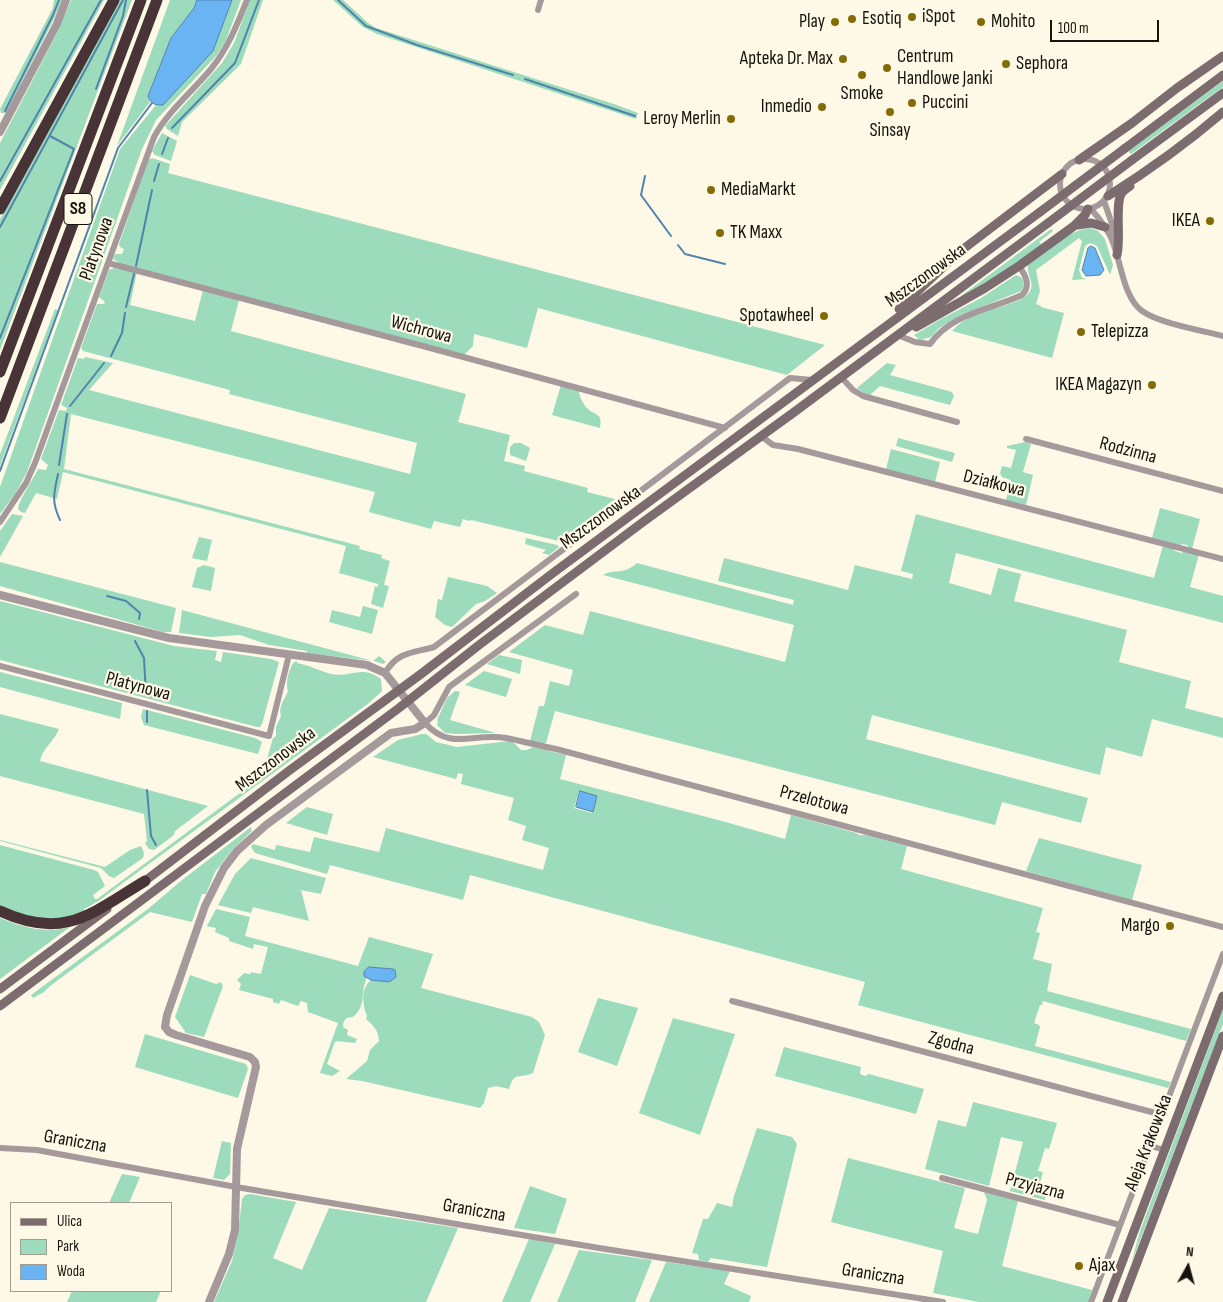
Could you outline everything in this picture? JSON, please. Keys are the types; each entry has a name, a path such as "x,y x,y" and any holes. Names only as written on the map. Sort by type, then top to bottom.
{"highway":[{"path":"0,209 114,0"},
{"name":"S8","path":"0,372 141,0"},
{"name":"S8","path":"0,418 157,0"},
{"path":"0,911 29,922 45,925 61,924 88,915 145,881"}],"main road":[{"path":"1079,160 1223,56"},
{"name":"Mszczonowska","path":"0,989 872,335 1223,75"},
{"name":"Mszczonowska","path":"0,1006 502,628 1223,93"},
{"path":"1106,198 1204,129 1223,112"},
{"path":"872,335 958,253 1062,174"},
{"path":"1117,255 1120,237 1119,200 1123,192 1136,178"},
{"path":"883,346 1020,266 1074,226 1090,209"},
{"path":"1074,226 1088,222 1105,227"},
{"name":"Aleja Krakowska","path":"1108,1302 1223,996"},
{"name":"Aleja Krakowska","path":"1122,1302 1223,1036"}],"street":[{"path":"0,132 57,24 66,0"},
{"name":"Platynowa","path":"0,522 31,474 147,154 159,127 218,60 231,38 247,0"},
{"path":"538,10 541,0"},
{"path":"1079,160 1095,161 1104,169 1110,180 1110,188 1106,198 1090,209 1074,207 1065,199 1060,189 1062,174 1069,165 1079,160"},
{"path":"1106,198 1112,224 1112,238"},
{"path":"1090,209 1112,238 1132,299 1142,311 1165,321 1223,336"},
{"name":"Wichrowa","path":"108,263 419,344 725,428"},
{"path":"900,336 915,342 930,344 939,334 960,318 1022,295 1027,289 1027,285 1025,274 1020,266"},
{"path":"841,377 853,390 863,396 957,422"},
{"path":"0,595 153,635 358,664 385,672 390,664 402,654 434,647 790,378 812,380"},
{"name":"Działkowa","path":"761,436 773,446 798,449 1223,559"},
{"name":"Rodzinna","path":"1026,439 1223,491"},
{"path":"209,1302 231,1246 234,1230 237,1148 243,1116 256,1072 255,1062 250,1057 176,1036 165,1027 167,1015 206,906 224,868 237,851 266,825 391,733 415,729 425,723 434,715 449,687 576,594"},
{"name":"Platynowa","path":"0,666 269,736 289,655"},
{"name":"Przelotowa","path":"385,672 425,723 444,738 452,740 506,738 556,749 1223,927"},
{"path":"1092,1302 1223,954"},
{"name":"Zgodna","path":"732,1001 1163,1115"},
{"path":"1151,1146 1164,1150"},
{"name":"Graniczna","path":"0,1148 37,1150 236,1187 625,1252 943,1302"},
{"name":"Przyjazna","path":"942,1178 1120,1225"}],"green space":[{"path":"54,0 62,0 54,19 6,113 1,113 0,109 53,8"},
{"path":"71,0 104,0 0,190 0,143 58,31"},
{"path":"119,0 132,0 0,350 0,219"},
{"path":"170,0 197,0 194,8 171,38 148,96 150,102 117,146"},
{"path":"232,0 241,0 226,40 217,55 156,120 142,149 27,472 15,494 0,514 0,487 120,149 156,105 163,105 215,46"},
{"path":"250,0 263,0 241,64 182,122 178,136 165,126 222,63 234,43"},
{"path":"333,0 343,0 376,28 614,104 638,113 636,119 377,34 363,27"},
{"path":"1223,81 1223,87 1131,154 1128,151"},
{"path":"162,133 177,141 171,161 155,155 152,151"},
{"path":"152,158 170,164 168,173 825,345 787,375 538,308 527,348 474,334 473,346 464,355 121,264 113,259 115,254 122,254 124,249 119,244 148,160"},
{"path":"1090,228 1098,231 1105,239 1113,265 1110,275 1097,246 1090,243 1085,246 1079,270 1082,278 1087,279 1072,280 1082,241 1079,238 1036,270 1040,291 1036,304 1064,313 1052,358 952,331 970,317 1014,302 1027,295 1032,285 1028,265 1049,248 1074,232"},
{"path":"1051,229 1053,231 1039,242 1042,245 986,285 963,298 961,296"},
{"path":"114,268 137,272 130,305 195,321 203,290 239,300 231,331 466,394 458,422 510,435 504,461 525,466 524,471 588,488 587,492 615,499 559,541 463,519 460,527 434,521 431,529 369,512 375,492 71,414 64,469 360,546 359,549 382,555 381,558 390,561 384,585 389,586 383,608 371,604 375,586 378,587 378,584 339,573 346,546 63,472 57,499 36,493 25,513 21,512 18,509 19,505 38,469 46,470 48,465 41,459 59,410 66,411 67,408 61,405 78,358 84,359 85,357 113,363 89,390 410,474 417,443 229,394 230,390 83,351 81,348 97,304 104,304 105,302 99,297 109,270"},
{"path":"1016,275 1021,277 1023,281 1021,291 961,315 939,328 931,337 920,340 914,335 981,298"},
{"path":"55,309 58,310 0,466 0,454"},
{"path":"887,363 896,365 890,375 952,392 954,396 950,405 880,386 870,395 857,388"},
{"path":"561,385 579,390 580,397 588,409 600,417 600,428 552,415"},
{"path":"898,438 955,453 952,462 896,446"},
{"path":"1025,442 1031,444 1023,472 1033,475 1026,505 1006,500 1011,480 1002,477 1000,473 1002,466 1011,468 1016,450 1007,448 1007,446"},
{"path":"514,443 521,443 530,448 526,461 510,455 510,447"},
{"path":"891,449 940,462 935,482 886,469"},
{"path":"1160,508 1200,519 1192,549 1187,545 1181,544 1180,546 1152,538"},
{"path":"12,514 23,516 0,557 0,531"},
{"path":"916,514 1154,578 1163,545 1181,553 1185,551 1199,554 1190,587 1223,596 1223,623 956,553 949,583 991,595 998,568 1021,574 1014,601 1127,630 1119,662 1191,681 1185,708 1223,718 1223,738 1152,719 1142,757 1106,747 1100,775 872,715 866,739 1088,798 1081,823 1002,802 995,825 555,711 546,743 539,744 530,741 539,706 544,706 550,681 569,686 573,670 509,652 545,625 583,635 590,611 785,662 794,625 603,575 623,571 637,563 793,605 794,600 718,581 724,558 848,590 855,565 912,579 913,574 901,571"},
{"path":"199,537 212,540 207,561 192,558"},
{"path":"526,538 559,547 549,555 542,553 546,550 525,544"},
{"path":"0,562 176,608 171,632 163,632 0,586"},
{"path":"204,565 215,568 211,591 192,587 197,568"},
{"path":"448,577 487,586 497,593 485,601 476,604 452,627 445,625 435,617 438,599 442,600"},
{"path":"0,601 174,646 217,651 215,660 221,662 223,652 271,659 279,662 262,724 260,727 257,727 0,660"},
{"path":"363,606 378,610 372,634 329,622 332,610 360,617"},
{"path":"182,610 372,661 307,653 307,651 269,645 240,635 211,637 179,633"},
{"path":"499,655 522,660 520,674 487,664"},
{"path":"379,656 386,662 383,664 373,661"},
{"path":"297,661 297,663 331,674 368,672 381,679 382,691 369,703 97,902 84,909 83,912 72,917 36,920 0,906 0,845 98,872 105,886 93,895 97,899 248,787 265,766 273,738 276,736 276,727 281,716 281,706 288,691 287,680 289,672 294,662"},
{"path":"484,671 512,679 506,697 465,685"},
{"path":"0,672 122,703 120,719 0,687"},
{"path":"455,691 460,692 450,720 496,733 445,733 437,725 437,720 447,698"},
{"path":"143,709 255,738 262,742 258,754 144,725 141,717"},
{"path":"0,714 59,729 43,752 40,761 208,806 154,850 149,849 145,843 147,841 144,814 0,776"},
{"path":"426,734 436,742 457,747 510,741 521,750 533,747 566,755 560,779 785,839 791,815 859,835 867,835 907,846 901,869 1043,908 1036,932 1040,933 1033,959 1052,964 1047,991 1191,1029 1186,1041 1043,1001 1034,1023 1040,1027 1035,1046 1171,1082 1168,1088 858,1005 865,982 470,875 463,900 330,865 327,874 255,853 251,847 253,844 275,850 276,845 310,852 314,837 379,852 386,828 543,870 549,848 522,840 526,826 508,820 514,798 461,784 463,774 458,773 456,779 373,757 398,740","holes":["579,791 597,797 592,813 574,808"]},
{"path":"307,807 333,814 327,835 286,823"},
{"path":"251,827 252,831 233,849 215,872 206,894 202,894 192,922 150,912 44,992 33,998 31,995 148,909 182,880"},
{"path":"1039,838 1142,865 1132,900 1026,871"},
{"path":"0,840 105,867 130,850 141,846 144,855 143,858 114,878 101,868"},
{"path":"251,858 326,878 321,894 301,890 309,921 253,907 251,913 218,905 235,874"},
{"path":"216,909 250,917 245,936 358,966 369,937 433,954 421,988 532,1017 539,1022 545,1035 533,1073 515,1078 509,1089 496,1086 488,1088 484,1103 480,1108 346,1079 367,1061 370,1050 379,1041 375,1028 366,1019 363,1001 364,992 365,987 371,980 389,982 393,969 370,967 364,976 367,977 360,1008 353,1017 345,1019 343,1025 348,1030 347,1035 357,1039 355,1043 336,1041 327,1064 340,1071 332,1076 320,1073 338,1023 308,1012 307,1003 301,1001 298,1006 281,1000 279,1004 273,1002 273,999 239,990 241,984 237,980 244,973 261,974 268,947 254,944 253,949 229,941 229,938 215,932 216,928 207,926"},
{"path":"0,918 34,929 52,930 70,927 0,979"},
{"path":"190,975 216,984 221,982 223,986 204,1037 186,1033 175,1017"},
{"path":"598,998 638,1008 617,1066 578,1052"},
{"path":"1223,1009 1223,1024 1131,1264 1140,1231"},
{"path":"673,1018 735,1034 700,1135 639,1113"},
{"path":"145,1034 246,1064 248,1069 238,1098 135,1067"},
{"path":"784,1047 861,1067 860,1074 865,1076 869,1074 924,1089 916,1114 775,1076"},
{"path":"973,1102 1057,1123 1049,1149 1045,1148 1038,1171 1043,1172 1039,1186 1047,1189 1045,1200 1010,1191 1023,1142 1001,1137 989,1186 925,1169 938,1120 966,1127"},
{"path":"757,1128 792,1137 797,1144 767,1267 711,1258 708,1262 699,1260 698,1254 692,1253 703,1219 708,1219 717,1203 732,1207"},
{"path":"222,1141 231,1143 230,1174 224,1180 213,1178"},
{"path":"848,1158 965,1188 954,1228 978,1234 987,1200 984,1192 1018,1201 1002,1266 1092,1290 1088,1302 979,1302 933,1293 943,1251 831,1222"},
{"path":"122,1174 140,1177 129,1202 109,1202"},
{"path":"530,1186 567,1199 555,1234 514,1228"},
{"path":"250,1194 296,1202 273,1258 302,1270 329,1208 458,1228 426,1302 214,1302 232,1261 238,1234 242,1199 245,1195"},
{"path":"529,1239 555,1244 530,1302 502,1302"},
{"path":"579,1250 652,1260 635,1302 557,1302"},
{"path":"666,1262 730,1271 724,1284 751,1296 749,1302 649,1302"},
{"path":"72,1292 161,1292 156,1302 67,1302"}],"water":[{"path":"197,0 232,0 213,51 163,105 155,104 148,96 171,38 194,8"},
{"path":"1091,246 1095,248 1104,270 1100,275 1086,276 1082,270 1088,248"},
{"path":"580,791 597,796 593,812 576,807"},
{"path":"369,967 393,969 395,970 396,977 389,982 371,980 364,976 364,972"}],"waterway":[{"path":"5,111 59,0"},
{"path":"0,181 101,0"},
{"path":"0,227 123,0"},
{"path":"96,89 123,16 126,0"},
{"path":"172,128 235,63 259,0"},
{"path":"338,0 366,26 417,45 513,75"},
{"path":"525,79 635,116"},
{"path":"0,471 118,148 152,103"},
{"path":"0,338 74,149 50,136"},
{"path":"162,154 168,138"},
{"path":"154,181 159,164"},
{"path":"645,176 641,195 671,236"},
{"path":"136,266 152,190"},
{"path":"678,245 685,254 725,264"},
{"path":"126,307 134,274"},
{"path":"111,356 122,333 125,313"},
{"path":"70,406 104,363"},
{"path":"59,465 67,414"},
{"path":"58,474 54,497 55,507 60,520"},
{"path":"107,596 126,601 140,613 139,619"},
{"path":"135,641 144,658 146,695"},
{"path":"147,711 147,722"},
{"path":"147,790 151,836 156,845"}],"place":[{"name":"iSpot","path":"912,17"},
{"name":"Esotiq","path":"852,19"},
{"name":"Play","path":"835,22"},
{"name":"Mohito","path":"981,22"},
{"name":"Apteka Dr. Max","path":"843,59"},
{"name":"Sephora","path":"1006,64"},
{"name":"Centrum Handlowe Janki","path":"887,68"},
{"name":"Smoke","path":"862,75"},
{"name":"Puccini","path":"912,103"},
{"name":"Inmedio","path":"822,107"},
{"name":"Sinsay","path":"890,112"},
{"name":"Leroy Merlin","path":"731,119"},
{"name":"MediaMarkt","path":"711,190"},
{"name":"IKEA","path":"1210,221"},
{"name":"TK Maxx","path":"720,233"},
{"name":"Spotawheel","path":"824,316"},
{"name":"Telepizza","path":"1081,332"},
{"name":"IKEA Magazyn","path":"1152,385"},
{"name":"Margo","path":"1170,926"},
{"name":"Ajax","path":"1079,1266"}]}
